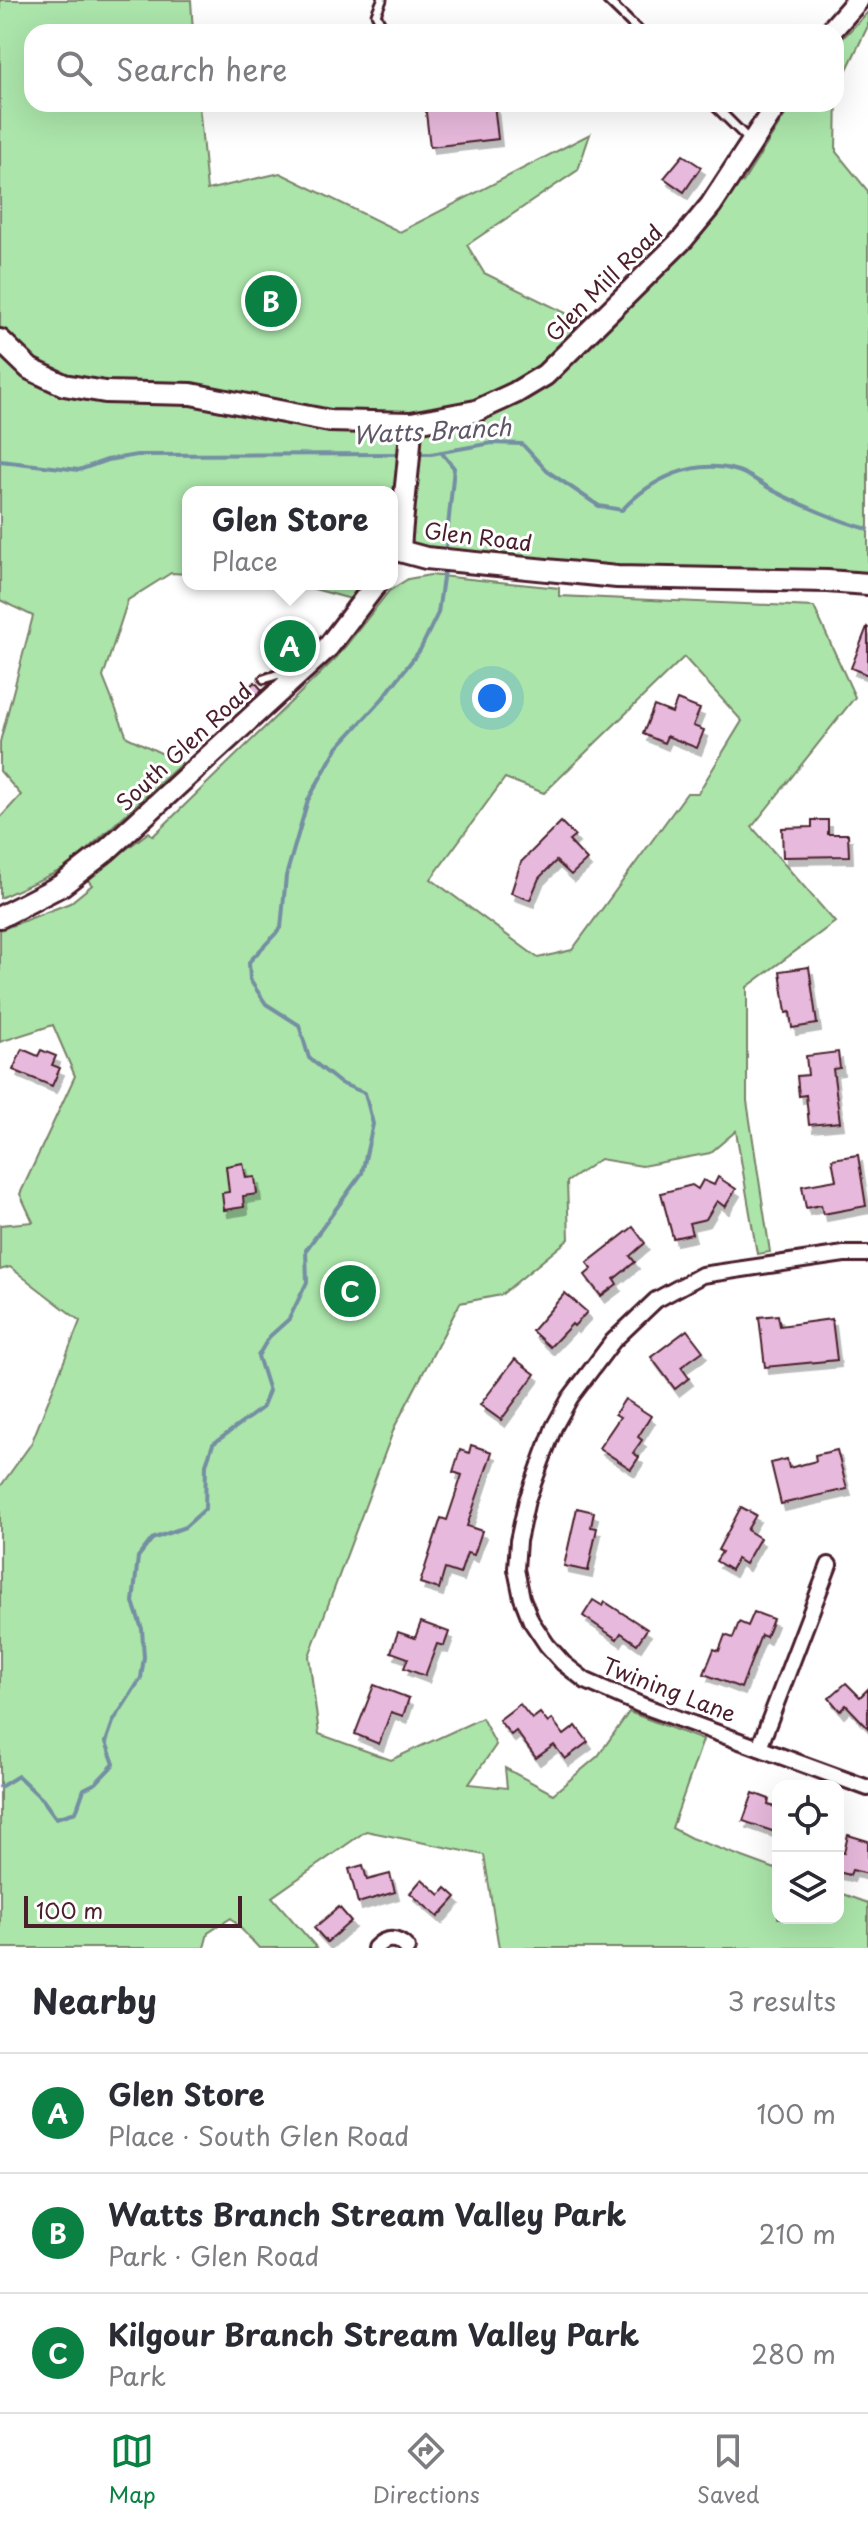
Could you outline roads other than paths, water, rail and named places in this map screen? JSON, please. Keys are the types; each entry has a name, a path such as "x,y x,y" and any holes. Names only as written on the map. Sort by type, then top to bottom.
{"main road":[{"path":"837,24 858,0"},
{"name":"Glen Mill Road","path":"410,432 476,411 545,375 683,239 711,205 772,112"},
{"path":"0,340 30,369 64,385 105,392 191,394 330,421 410,432"},
{"name":"Glen Road","path":"398,543 408,483 410,432"},
{"name":"Glen Road","path":"398,557 617,577 868,584"},
{"name":"South Glen Road","path":"0,917 62,885 107,850 328,647 371,590"}],"street":[{"name":"Twining Lane","path":"868,1254 844,1254 702,1275 656,1300 613,1341 570,1398 554,1427 527,1500 518,1541 516,1569 531,1621 563,1663 586,1681 868,1788"},
{"path":"759,1748 829,1565"},
{"path":"375,1948 391,1939 407,1948"}],"lane":[{"path":"381,24 376,14 382,0"},
{"path":"607,0 632,24"},
{"path":"721,112 752,143"},
{"path":"264,679 279,674 290,682"}],"waterway":[{"name":"Watts Branch","path":"417,454 492,443 522,444 547,471 599,506 622,510 660,480 690,469 722,467 743,473 821,513 868,529"},
{"path":"441,452 454,468 446,546"},
{"name":"Watts Branch","path":"0,461 79,470 107,460 137,455 404,454"},
{"path":"0,1787 18,1776 43,1800 56,1818 76,1812 84,1789 96,1783 114,1764 106,1742 113,1722 141,1678 144,1657 142,1629 133,1602 138,1557 152,1539 185,1527 205,1509 206,1464 213,1444 262,1408 269,1391 258,1356 269,1337 289,1319 307,1282 306,1250 362,1173 373,1124 365,1093 340,1083 309,1058 299,1025 266,1004 250,980 249,962 281,928 286,876 308,800 337,748 383,698 420,650 438,613 444,571"}],"place":[{"name":"Watts Branch Stream Valley Park","path":"271,301"},
{"name":"Glen Store","path":"290,646"},
{"name":"Kilgour Branch Stream Valley Park","path":"350,1291"}]}
